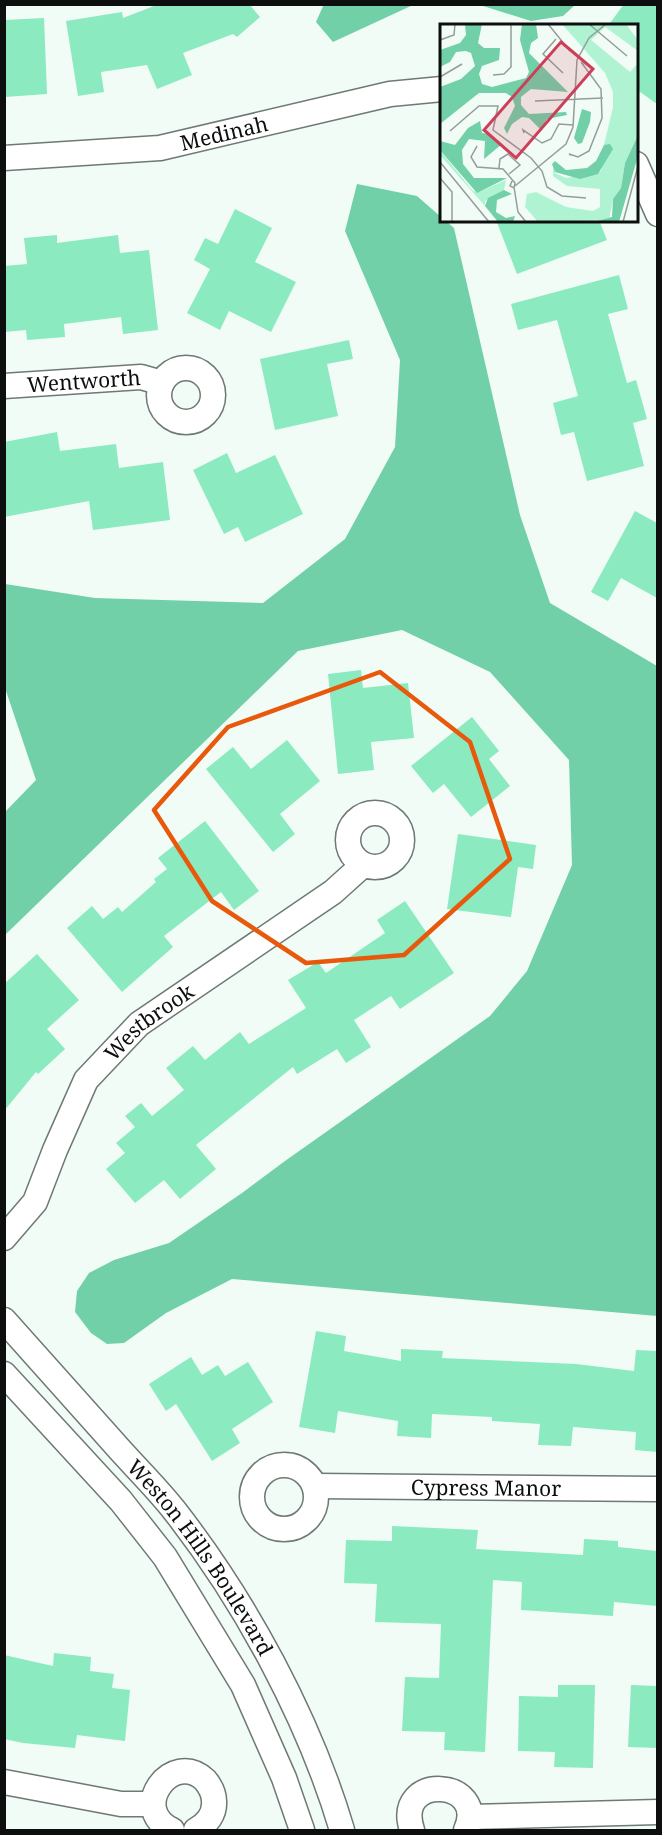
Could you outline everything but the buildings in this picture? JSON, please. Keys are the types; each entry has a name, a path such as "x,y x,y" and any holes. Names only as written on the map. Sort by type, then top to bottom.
{"street":[{"name":"Medinah","path":"4,158 160,148 390,94 440,89"},
{"path":"638,169 657,214"},
{"name":"Wentworth","path":"4,386 141,377 162,382"},
{"name":"Westbrook","path":"4,1238 35,1202 86,1080 139,1024 333,892 363,865"},
{"name":"Weston Hills Boulevard","path":"4,1320 174,1510 215,1567 240,1606 289,1696 329,1788 342,1830"},
{"name":"Weston Hills Boulevard","path":"4,1374 121,1501 165,1557 191,1596 243,1685 284,1778 302,1830"},
{"name":"Cypress Manor","path":"315,1486 657,1489"},
{"path":"172,1830 160,1822 153,1804 154,1795 165,1779 183,1772 201,1777 208,1784 214,1801 209,1819 196,1830"},
{"path":"4,1782 121,1804 153,1804"},
{"path":"412,1830 409,1820 410,1810 414,1802 429,1790 447,1789 463,1799 468,1824 657,1812"}],"highlighted area":[{"path":"380,672 470,742 510,859 404,955 306,963 212,901 154,810 228,727"}],"shaded area":[{"path":"324,4 413,5 333,42 316,22"},
{"path":"480,5 575,5 563,16 531,21"},
{"path":"357,184 417,196 440,216 440,222 447,222 454,228 520,515 550,603 657,666 657,1316 232,1279 166,1313 124,1343 107,1344 91,1333 75,1312 77,1291 89,1273 114,1260 169,1243 490,1016 527,971 572,865 569,760 490,672 402,630 298,651 5,935 5,812 36,780 5,688 5,584 95,598 263,603 345,539 395,447 400,360 345,231"}]}
